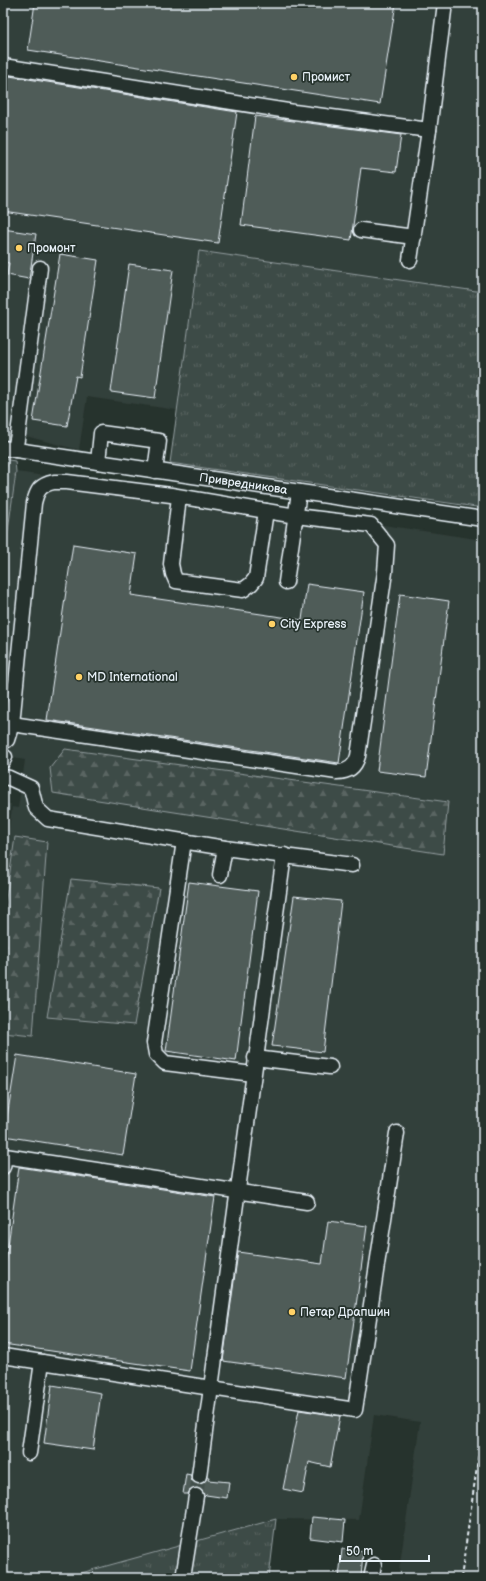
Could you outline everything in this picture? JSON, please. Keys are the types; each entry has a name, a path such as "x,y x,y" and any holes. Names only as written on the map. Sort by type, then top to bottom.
{"street":[{"path":"410,260 429,130 445,3"},
{"path":"3,66 294,112 429,130"},
{"path":"360,230 414,237"},
{"path":"9,449 18,434 40,268"},
{"path":"98,462 101,433 159,441 155,471"},
{"name":"Привредникова","path":"9,449 483,519"},
{"path":"7,740 12,724 34,503 36,492 40,488 50,483 67,482 371,526 387,545 385,572 358,756 355,765 346,772 337,772 12,724"},
{"path":"286,582 300,492"},
{"path":"179,497 171,564 176,581 243,590 251,584 256,578 266,511"},
{"path":"6,778 31,788 36,808 48,819 225,848 352,865"},
{"path":"184,841 154,1043 156,1054 165,1063 253,1074"},
{"path":"220,875 225,848"},
{"path":"199,1476 255,1058 284,855"},
{"path":"255,1058 330,1067"},
{"path":"3,1356 355,1410 397,1132"},
{"path":"3,1167 5,1156 307,1202"},
{"path":"29,1453 42,1362"},
{"path":"183,1578 196,1496"}],"path":[{"path":"461,1578 483,1424"}],"shaded area":[{"path":"3,3 483,3 483,292 199,251 177,410 87,397 79,450 18,434 3,432"},
{"path":"16,472 170,493 483,540 483,1578 398,1578 420,1422 374,1415 359,1520 276,1519 63,1578 3,1578 3,871 12,807 18,808 25,760 3,756 3,567"},
{"path":"3,803 11,804 3,857"}],"green space":[{"path":"199,251 483,292 483,508 170,463"},
{"path":"3,459 15,461 16,472 3,567"},
{"path":"65,749 448,802 443,854 53,793 50,768"},
{"path":"15,837 47,842 33,1036 3,1033 3,919"},
{"path":"71,879 159,888 134,1025 47,1017"},
{"path":"276,1519 269,1578 63,1578"}],"building":[{"name":"Промист","path":"35,3 396,3 380,104 28,50"},
{"path":"3,75 237,112 218,243 3,211"},
{"path":"255,116 401,135 396,172 361,168 351,240 241,225"},
{"name":"Промонт","path":"3,229 36,234 29,279 7,275 9,263 3,262"},
{"path":"60,254 98,260 80,377 76,376 67,426 33,421"},
{"path":"129,264 173,270 155,398 111,392"},
{"path":"73,544 137,554 131,595 302,620 307,584 364,592 339,763 47,720"},
{"path":"400,594 449,601 426,777 377,771"},
{"path":"189,882 258,891 236,1061 166,1051"},
{"path":"294,896 341,901 323,1052 272,1046"},
{"path":"17,1055 136,1074 123,1155 4,1136"},
{"path":"19,1167 215,1197 190,1371 3,1344 3,1281"},
{"name":"Петар Драпшин","path":"328,1221 367,1226 346,1378 223,1361 238,1252 322,1264"},
{"path":"52,1385 101,1393 93,1450 44,1443"},
{"path":"299,1410 340,1416 330,1467 309,1462 303,1493 283,1489"},
{"path":"186,1474 191,1475 191,1480 197,1484 202,1484 207,1477 209,1477 208,1480 229,1482 227,1498 206,1495 204,1497 202,1490 197,1488 190,1490 188,1494 183,1494"},
{"path":"312,1517 345,1520 343,1542 310,1538"},
{"path":"342,1549 363,1551 361,1578 339,1578"}],"tunnel":[{"path":"196,1496 199,1476"}],"place":[{"name":"Промист","path":"294,77"},
{"name":"Промонт","path":"19,248"},
{"name":"City Express","path":"272,624"},
{"name":"MD International","path":"79,677"},
{"name":"Петар Драпшин","path":"292,1312"}]}
